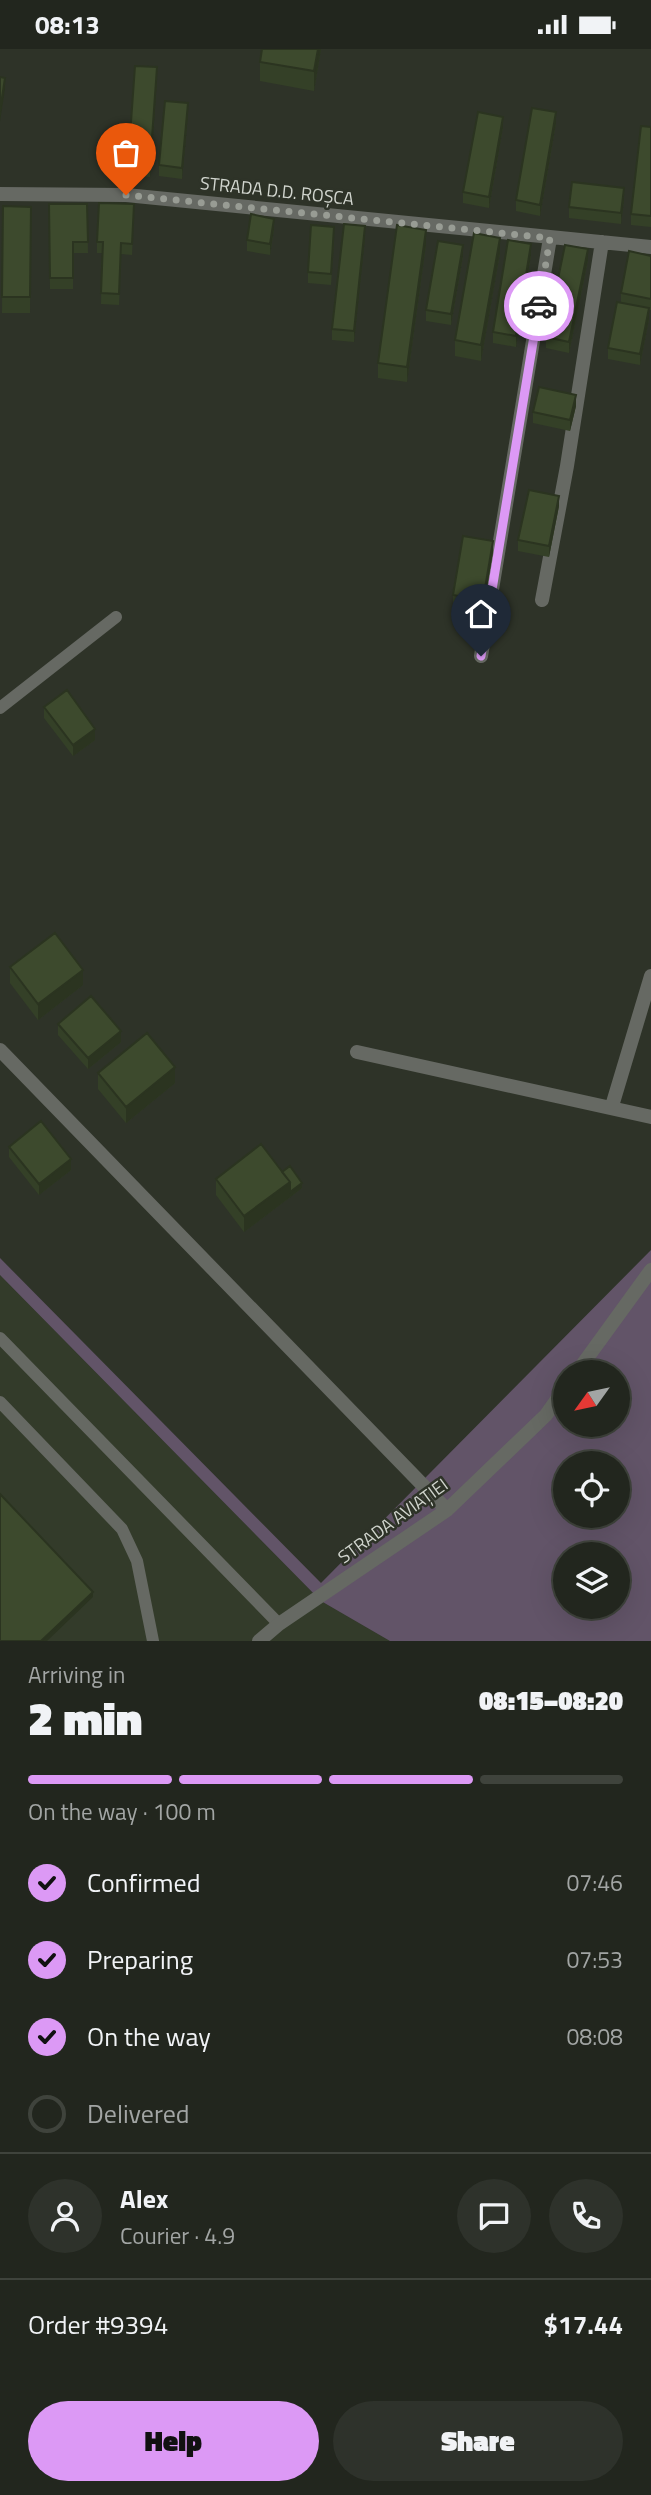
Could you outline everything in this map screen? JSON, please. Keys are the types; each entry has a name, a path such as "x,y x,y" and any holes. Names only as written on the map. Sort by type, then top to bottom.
{"street":[{"name":"STRADA D.D. ROȘCA","path":"0,194 126,195 651,247"},
{"path":"481,656 550,238"},
{"path":"542,600 570,452 602,242"},
{"path":"612,1107 651,977"},
{"path":"0,1050 447,1510"},
{"path":"357,1052 651,1117"},
{"path":"586,1360 651,1270"},
{"name":"STRADA AVIAȚIEI","path":"259,1641 279,1624 447,1510 553,1404"}],"lane":[{"path":"0,708 116,617"},
{"path":"0,1338 279,1624"},
{"path":"0,1402 122,1529 137,1561 153,1641"}],"shaded area":[{"path":"651,1250 651,1641 390,1641 321,1601 0,1275 0,1258 321,1583"},
{"path":"0,1275 321,1601 390,1641 0,1641"}],"building":[{"path":"262,49 318,49 314,71 260,62"},
{"path":"135,66 157,67 150,166 128,164"},
{"path":"0,77 5,78 0,111"},
{"path":"165,101 188,103 182,168 159,165"},
{"path":"532,108 556,112 540,205 516,200"},
{"path":"478,112 503,117 489,197 463,192"},
{"path":"641,126 651,127 651,216 631,214"},
{"path":"572,182 624,188 621,213 569,207"},
{"path":"99,203 134,204 132,244 121,243 119,294 101,293 103,242 97,242"},
{"path":"49,204 87,204 88,242 73,242 73,278 50,278"},
{"path":"3,206 31,207 30,297 2,297"},
{"path":"251,214 274,219 270,244 247,240"},
{"path":"344,224 365,226 354,331 332,329"},
{"path":"311,225 334,227 331,274 308,272"},
{"path":"397,225 426,230 407,367 378,363"},
{"path":"474,233 500,238 481,345 455,340"},
{"path":"508,240 531,244 516,336 493,332"},
{"path":"438,241 463,245 451,314 426,310"},
{"path":"565,245 588,249 569,342 546,337"},
{"path":"629,251 651,256 651,299 621,293"},
{"path":"617,302 649,308 640,354 608,348"},
{"path":"539,387 576,395 570,420 533,412"},
{"path":"529,490 559,496 549,546 518,540"},
{"path":"463,536 493,541 483,600 453,595"},
{"path":"67,690 95,729 73,745 44,707"},
{"path":"55,933 83,970 38,1004 10,967"},
{"path":"91,996 121,1031 88,1058 58,1024"},
{"path":"147,1033 175,1067 126,1107 98,1073"},
{"path":"41,1121 71,1159 39,1184 9,1147"},
{"path":"261,1144 290,1182 244,1216 216,1179"},
{"path":"290,1166 302,1183 290,1192 290,1182 282,1172"},
{"path":"0,1494 93,1592 41,1641 0,1641"}],"way so far":[{"path":"126,195 550,238 539,306"}],"route":[{"path":"481,656 539,306"}]}
